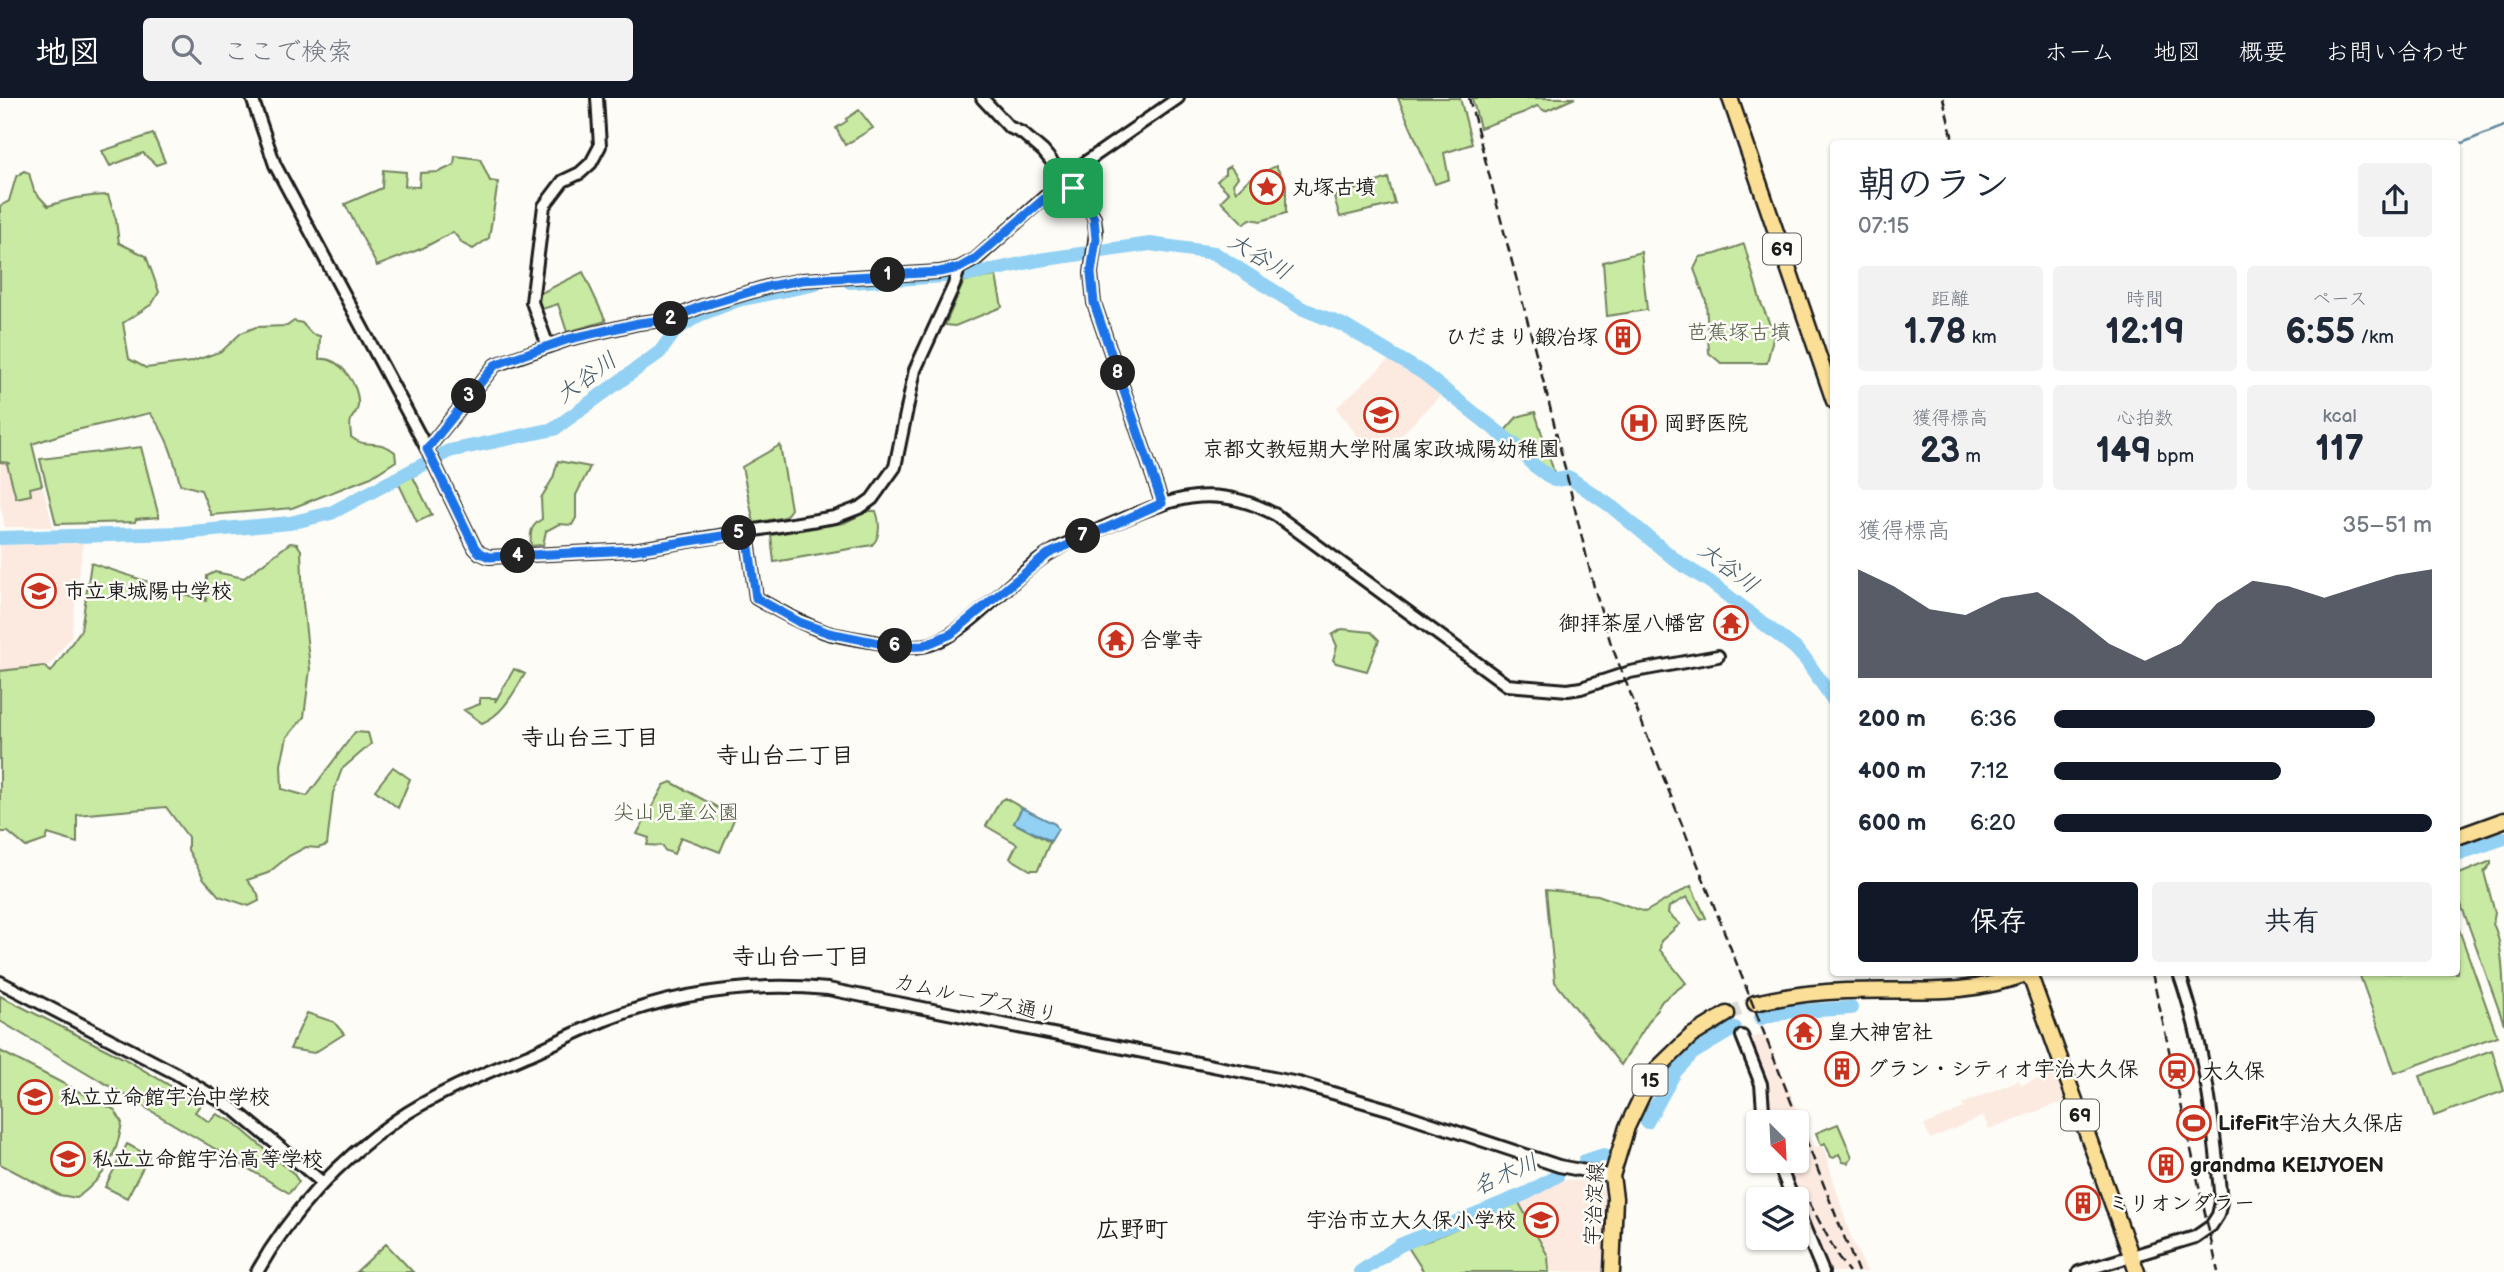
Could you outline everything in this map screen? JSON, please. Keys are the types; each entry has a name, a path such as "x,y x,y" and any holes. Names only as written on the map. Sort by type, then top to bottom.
{"main road":[{"name":"69","path":"1730,98 1830,389"},
{"path":"2460,836 2504,820"},
{"path":"1755,1003 1822,992 1973,989 2021,976"},
{"name":"69","path":"2030,976 2137,1272"},
{"name":"宇治淀線","path":"1612,1272 1615,1198 1612,1176 1627,1127 1647,1085 1659,1067 1692,1037 1727,1014"}],"street":[{"path":"252,98 275,165 430,455 475,548 489,557 633,550 835,517 861,507 884,485 895,467 915,370 957,274 1077,168 1178,98"},
{"path":"548,346 532,302 544,206 563,181 580,173 591,163 600,146 597,98"},
{"path":"982,98 1009,127 1036,144 1086,203 1094,218 1096,239 1091,273 1094,303 1162,503"},
{"path":"430,455 495,365 548,346 639,323 671,319 730,297 802,280 939,272 957,274"},
{"path":"747,532 756,598 799,622 829,633 899,647 923,646 951,634 1048,554 1162,503 1214,497 1244,501 1276,515 1494,677 1512,687 1568,690 1630,672 1718,656"},
{"path":"2079,1272 2187,1241 2204,1233 2216,1219 2220,1207 2214,1134 2201,1048 2180,976"},
{"path":"0,982 175,1073 234,1109 323,1183"},
{"name":"カムループス通り","path":"257,1272 276,1239 323,1183 370,1140 426,1102 606,1020 701,992 735,988 782,986 874,996 1298,1083 1388,1109 1566,1168 1612,1176"},
{"path":"1742,1036 1761,1084 1763,1110"},
{"path":"1809,1239 1823,1272"}],"shaded area":[{"name":"京都文教短期大学附属家政城陽幼稚園","path":"1391,358 1443,393 1374,463 1369,451 1336,408"},
{"path":"16,460 37,463 53,527 5,527 0,504 0,463"},
{"name":"市立東城陽中学校","path":"83,543 71,637 48,667 0,671 0,545"},
{"path":"1765,1034 1797,1110 1766,1110 1764,1077 1750,1038"},
{"path":"2061,1070 2071,1099 1989,1129 1983,1116 1930,1139 1924,1125 1964,1108 1962,1104 2019,1080 2021,1085"},
{"path":"1810,1138 1816,1147 1823,1146 1851,1238 1867,1272 1826,1272 1809,1233 1809,1187 1791,1187 1784,1173 1810,1172"},
{"name":"宇治市立大久保小学校","path":"1562,1179 1599,1183 1608,1196 1606,1272 1424,1272 1408,1247 1430,1240"}],"green space":[{"path":"1398,98 1460,98 1472,144 1444,153 1449,179 1435,184"},
{"path":"1472,98 1575,98 1545,111 1537,106 1480,128"},
{"path":"859,110 873,128 845,145 836,128"},
{"path":"153,134 165,162 156,165 143,153 110,166 102,151"},
{"path":"455,156 480,159 490,181 498,182 489,238 473,249 463,244 453,232 423,248 377,266 345,204 382,188 383,170 406,172 405,186 419,187 420,173 439,172 454,165"},
{"path":"1230,166 1238,177 1233,184 1236,192 1249,179 1276,166 1286,184 1286,213 1261,221 1250,219 1244,224 1221,201 1229,193 1217,181"},
{"path":"24,171 29,173 34,191 48,206 77,198 108,195 116,220 119,243 146,256 159,292 152,304 123,323 129,359 146,368 191,362 222,351 241,333 256,327 287,326 294,321 302,323 312,334 320,336 319,359 327,359 341,367 356,389 358,407 350,422 351,437 362,443 388,448 395,452 396,461 371,477 292,508 211,515 201,490 180,484 169,447 150,413 72,431 32,444 42,485 30,488 31,495 16,498 7,464 10,463 0,462 0,206 9,201 16,177"},
{"path":"1388,178 1395,204 1340,217 1334,197"},
{"name":"芭蕉塚古墳","path":"1744,244 1761,303 1774,334 1767,363 1721,363 1709,353 1706,301 1694,269 1700,257"},
{"path":"1641,252 1647,310 1607,316 1603,262"},
{"path":"583,272 606,321 567,332 558,304 539,310 538,297"},
{"path":"996,276 1002,307 955,326 945,325 964,281"},
{"path":"1535,412 1554,472 1534,463 1503,433 1517,417"},
{"path":"780,445 791,509 785,517 754,523 742,467"},
{"path":"141,447 159,517 136,519 135,522 56,524 40,459"},
{"path":"558,461 590,467 576,495 576,518 572,525 559,524 546,531 543,545 531,546 532,530 542,519 541,498 553,478"},
{"path":"412,475 432,515 417,522 398,482"},
{"path":"868,511 876,511 878,519 879,529 872,545 774,562 771,535 844,523"},
{"path":"290,543 297,544 301,550 310,669 304,717 287,737 281,765 282,789 307,796 355,732 368,733 371,744 342,769 333,793 327,845 318,848 306,847 289,856 268,873 247,880 258,894 259,901 249,906 219,896 204,879 188,850 188,837 166,807 77,815 77,843 48,834 46,840 26,847 8,832 0,832 0,671 44,666 51,672 81,630 91,563 206,601 207,576 215,572 244,578"},
{"path":"1342,629 1371,632 1379,640 1367,671 1333,660 1337,646 1332,635"},
{"path":"514,669 525,674 507,702 490,719 482,723 464,710 480,704 480,698 496,698 495,702"},
{"path":"393,767 410,779 398,808 375,790"},
{"name":"尖山児童公園","path":"671,782 735,817 720,852 681,837 674,854 664,850 663,846 647,845 649,838 637,834 664,785"},
{"path":"1005,798 1022,808 1014,823 1050,842 1038,870 1030,870 1010,858 1017,844 986,826 1000,801"},
{"path":"2491,861 2484,872 2495,913 2493,924 2501,957 2504,1024 2460,901 2460,874"},
{"path":"1691,886 1706,918 1701,920 1687,897 1669,907 1668,913 1680,924 1661,941 1660,950 1686,983 1662,1001 1621,1065 1555,982 1546,890 1598,895 1645,912"},
{"path":"2460,932 2497,1036 2395,1073 2360,976 2460,976"},
{"path":"0,996 123,1058 201,1104 195,1112 209,1122 217,1114 233,1122 293,1173 299,1182 289,1193 0,1021"},
{"path":"307,1013 334,1022 344,1034 314,1053 290,1049"},
{"path":"2492,1050 2504,1091 2434,1116 2420,1076"},
{"path":"0,1051 115,1110 122,1123 108,1166 77,1198 59,1195 0,1164"},
{"path":"1838,1124 1852,1157 1848,1163 1843,1162 1839,1154 1831,1157 1825,1143 1821,1145 1816,1133"},
{"path":"127,1144 149,1156 127,1198 105,1187"},
{"path":"1518,1201 1548,1256 1549,1272 1424,1272 1408,1247 1430,1240"},
{"path":"386,1244 413,1272 356,1272"}],"water":[{"path":"1022,808 1055,824 1058,829 1051,841 1014,823"}],"waterway":[{"path":"2460,144 2504,126"},
{"name":"大谷川","path":"850,282 974,274 1039,260 1150,244 1214,253 1301,308 1343,325 1423,373 1520,449 1532,464 1554,480 1570,478 1612,507 1678,562 1710,582 1795,648 1830,695"},
{"name":"大谷川","path":"0,538 181,533 290,523 331,513 449,451 554,429 660,352 676,330 699,315 738,300 816,284"},
{"name":"名木川","path":"2460,853 2504,838"},
{"name":"名木川","path":"1761,1018 1784,1012 1851,1008"},
{"name":"名木川","path":"1647,1122 1675,1072 1693,1053 1735,1028"},
{"name":"名木川","path":"1585,1161 1604,1155"},
{"name":"名木川","path":"1360,1272 1400,1245 1527,1193 1557,1176"}],"tunnel":[{"path":"1727,1014 1755,1003"}],"railway":[{"path":"1469,98 1594,587 1611,644 1858,1272"},
{"path":"1943,98 1953,140"},
{"path":"2153,976 2218,1272"},
{"path":"1809,1202 1849,1272"}],"place":[{"name":"丸塚古墳","path":"1267,187"},
{"name":"ひだまり 鍛冶塚","path":"1623,337"},
{"name":"京都文教短期大学附属家政城陽幼稚園","path":"1381,415"},
{"name":"岡野医院","path":"1639,423"},
{"name":"市立東城陽中学校","path":"39,591"},
{"name":"御拝茶屋八幡宮","path":"1731,623"},
{"name":"合掌寺","path":"1116,640"},
{"name":"皇大神宮社","path":"1804,1032"},
{"name":"グラン・シティオ宇治大久保","path":"1842,1069"},
{"name":"大久保","path":"2177,1071"},
{"name":"私立立命館宇治中学校","path":"35,1097"},
{"name":"LifeFit宇治大久保店","path":"2194,1123"},
{"name":"私立立命館宇治高等学校","path":"68,1159"},
{"name":"grandma KEIJYOEN","path":"2166,1165"},
{"name":"ミリオンダラー","path":"2083,1203"},
{"name":"宇治市立大久保小学校","path":"1541,1220"}],"district":[{"name":"寺山台三丁目","path":"590,737"},
{"name":"寺山台二丁目","path":"785,755"},
{"name":"寺山台一丁目","path":"801,956"},
{"name":"広野町","path":"1132,1229"}],"route":[{"path":"1067,179 1073,188 1094,218 1096,239 1091,273 1094,303 1162,503 1048,554 951,634 923,646 899,647 829,633 799,622 756,598 747,532 598,553 489,557 475,548 427,449 495,365 569,339 639,323 671,319 702,306 770,286 802,280 939,272 959,268 975,259 1067,179"}]}
